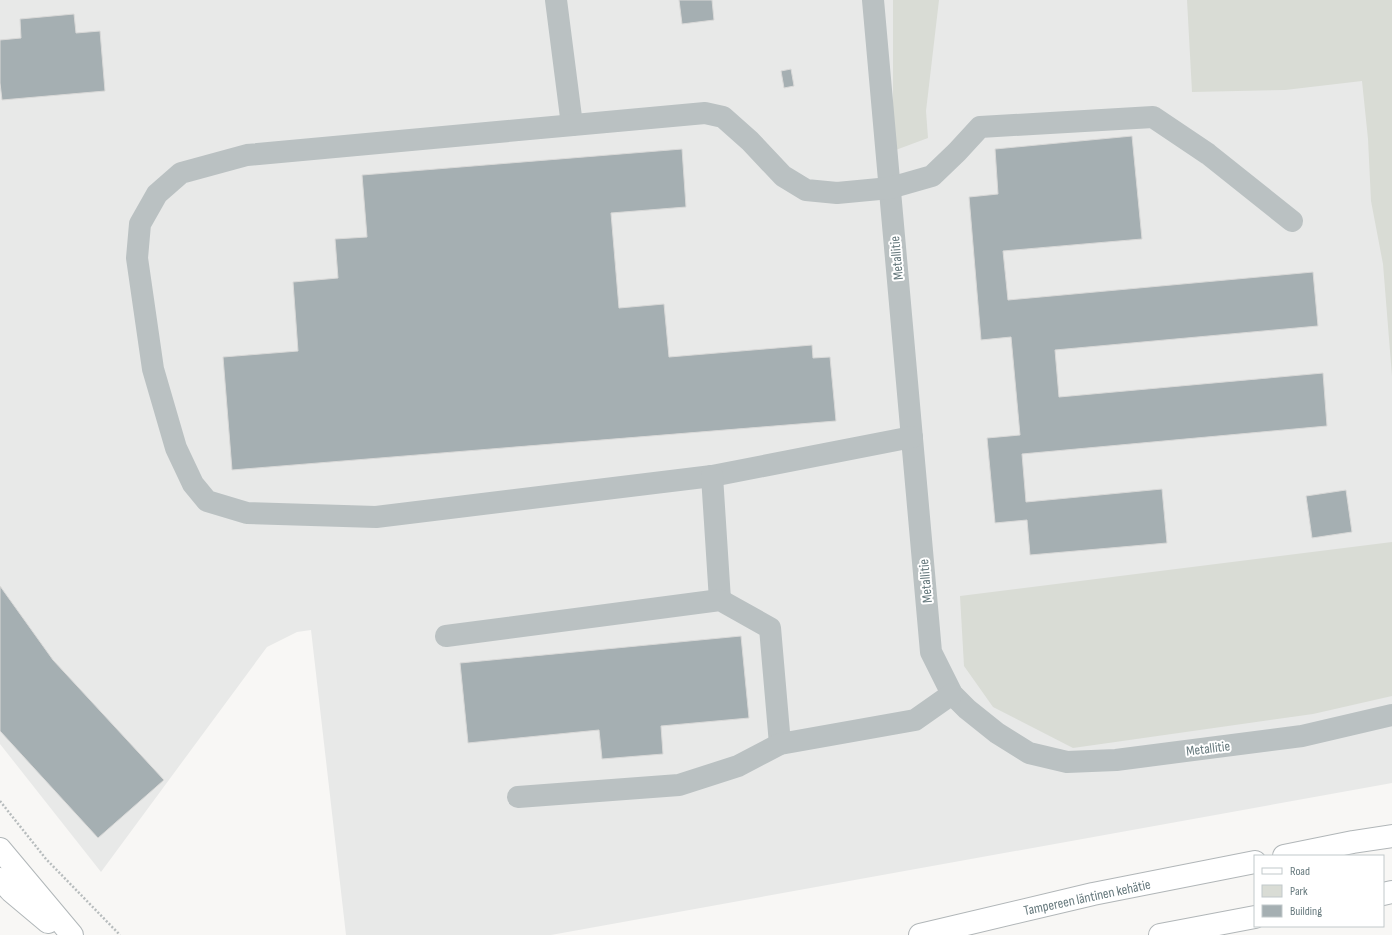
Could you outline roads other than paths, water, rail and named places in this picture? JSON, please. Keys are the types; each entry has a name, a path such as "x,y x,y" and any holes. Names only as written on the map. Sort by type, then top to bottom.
{"main road":[{"path":"1289,855 1392,836"},
{"path":"0,849 72,935"},
{"name":"Tampereen läntinen kehätie","path":"920,935 1093,894 1254,862"},
{"path":"0,879 11,891 63,935"},
{"path":"1160,935 1254,917"}],"street":[{"path":"556,0 572,125"},
{"name":"Metallitie","path":"873,0 931,652 952,694 967,709 997,733 1029,753 1068,762 1116,760 1302,736 1392,715"},
{"path":"912,437 712,476 376,517 247,513 207,501 193,484 176,448 153,369 137,258 140,224 157,194 181,173 247,156 705,112 723,117 750,141 783,176 806,190 837,193 890,188 932,176 980,127 1153,117 1208,154 1292,221"},
{"path":"712,476 720,600"},
{"path":"446,636 720,600 770,628 780,744"},
{"path":"518,797 679,785 738,766 780,744 915,720 952,694"}]}
